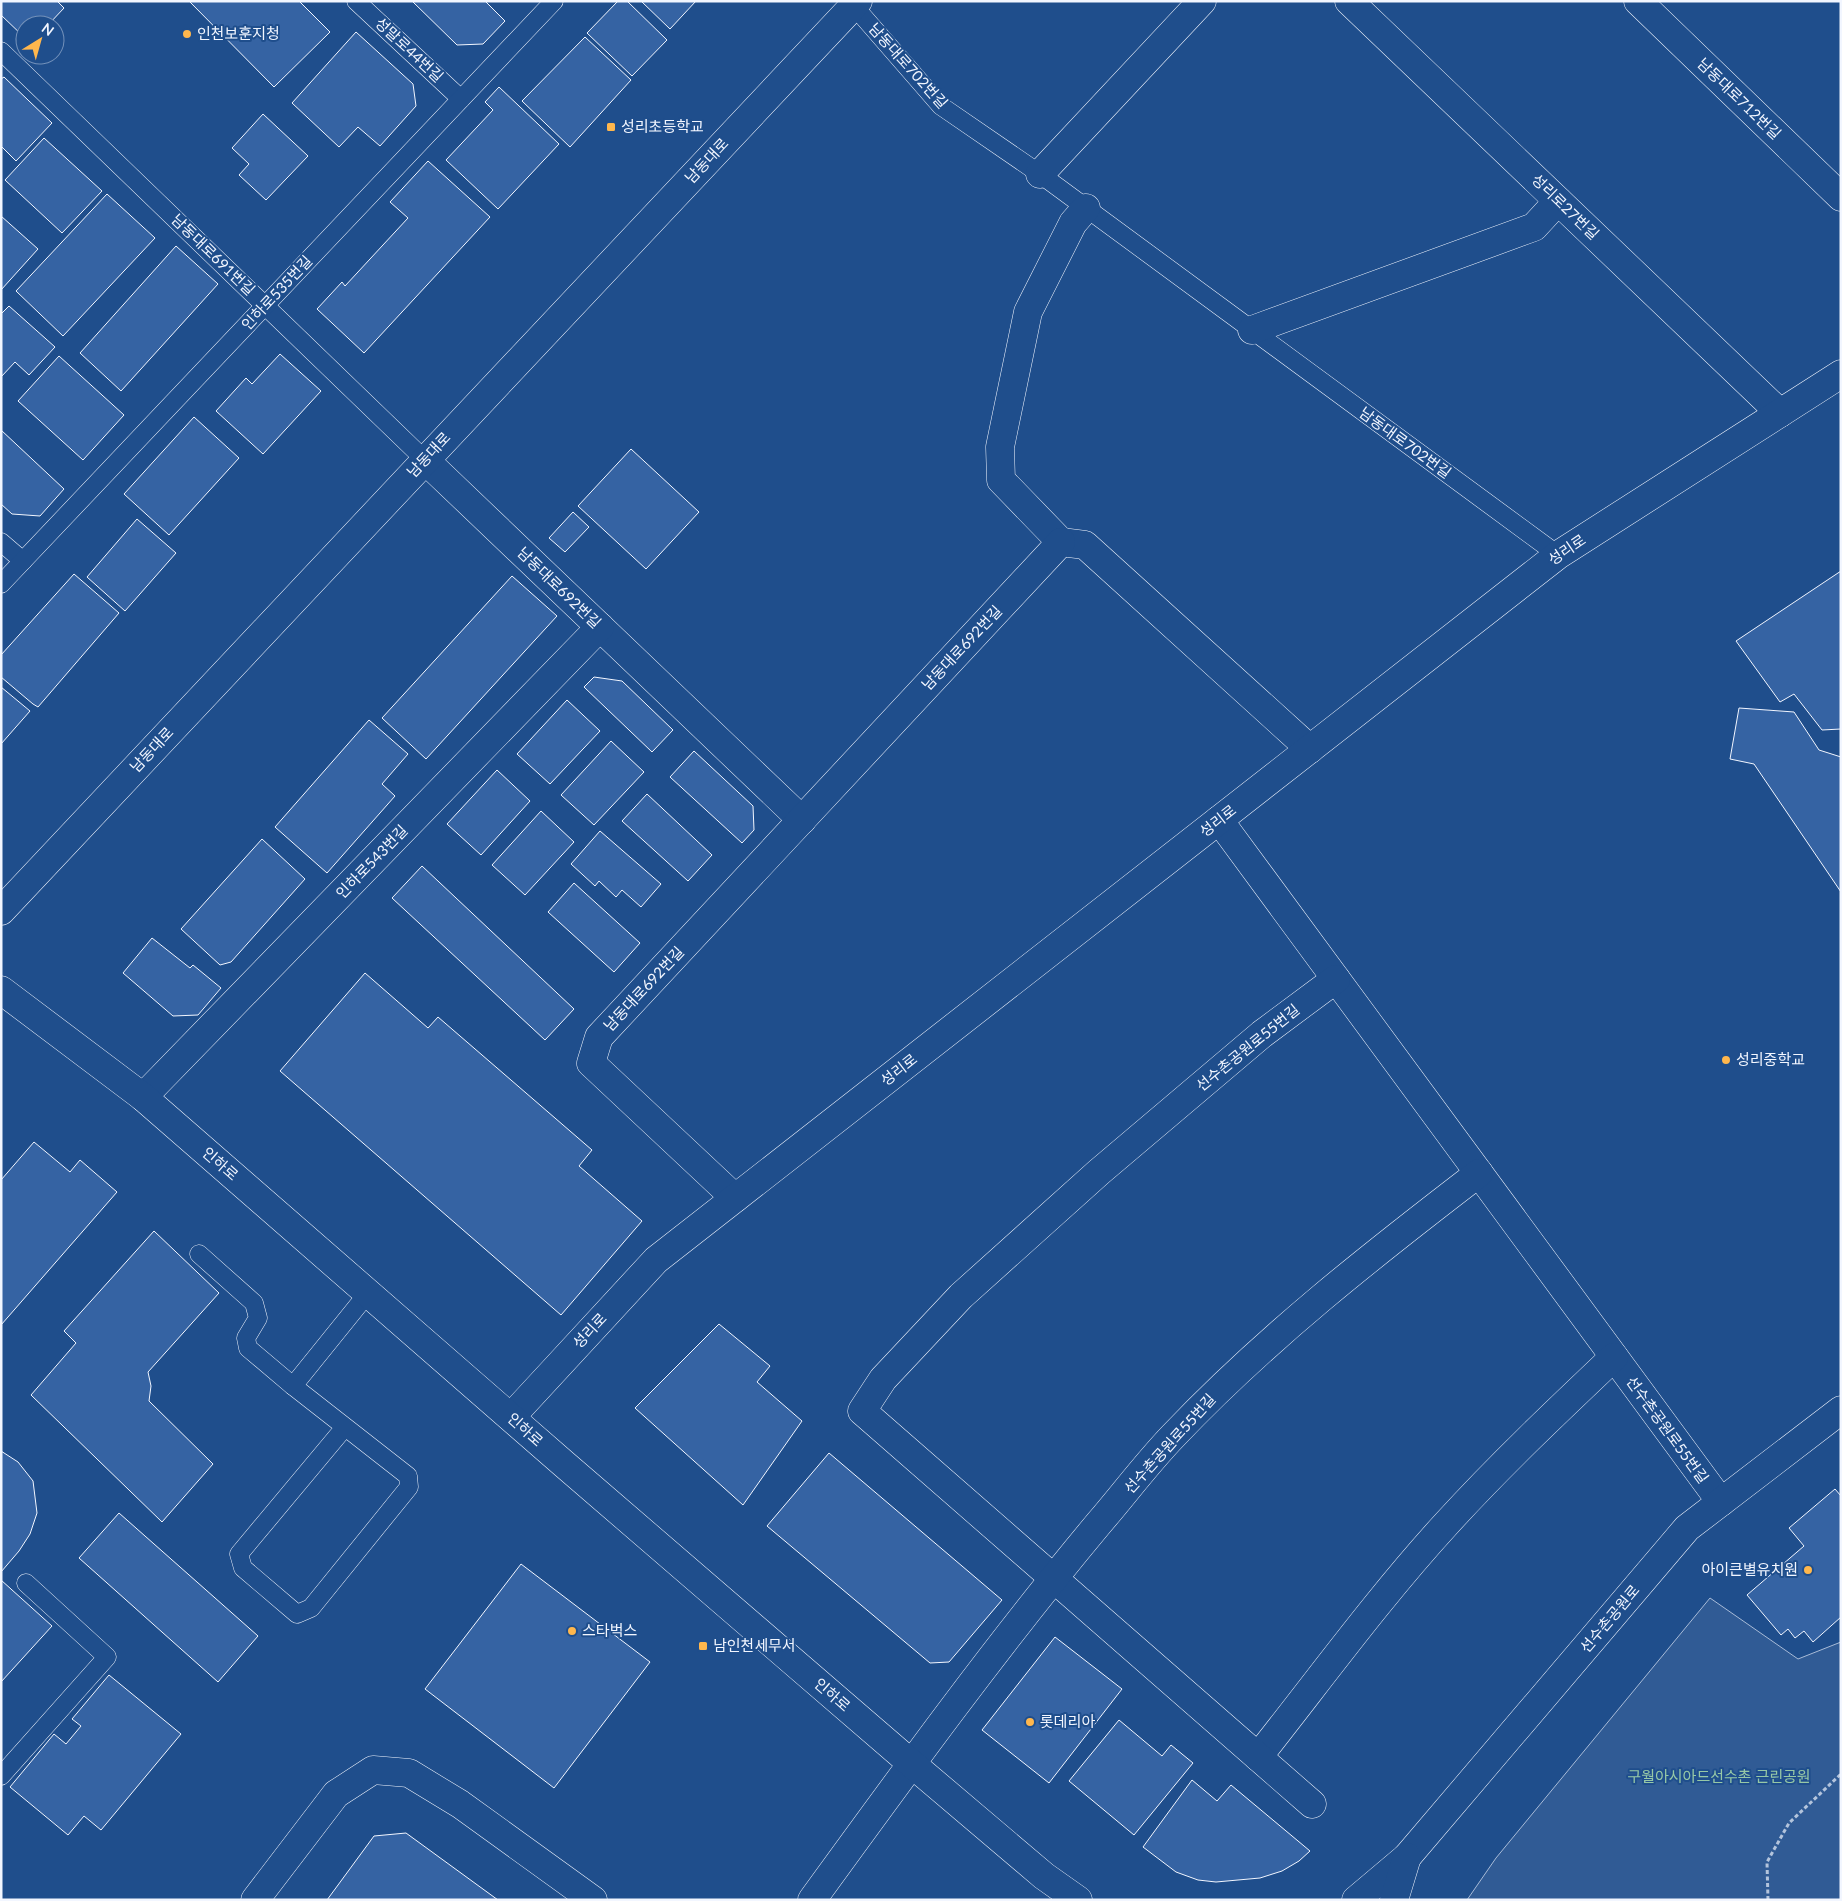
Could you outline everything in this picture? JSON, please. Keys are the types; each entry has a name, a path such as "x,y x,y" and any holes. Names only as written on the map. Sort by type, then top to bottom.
{"street":[{"path":"1040,174 1202,1"},
{"name":"성리로27번길","path":"1349,1 1780,413"},
{"name":"남동대로712번길","path":"1638,1 1841,197"},
{"name":"남동대로","path":"1,910 856,3"},
{"path":"1252,330 1534,228 1558,201"},
{"path":"1086,208 1073,223 1028,312 1000,448 1001,480 1061,542 1085,545 1310,749"},
{"name":"성리로","path":"511,1417 656,1260 735,1198 1558,555 1841,374"},
{"name":"남동대로692번길","path":"425,460 802,820"},
{"name":"남동대로692번길","path":"735,1198 591,1063 599,1037 1061,542"},
{"name":"인하로543번길","path":"143,1097 600,627"},
{"name":"선수촌공원로55번길","path":"1219,820 1721,1502"},
{"name":"선수촌공원로55번길","path":"1053,1578 862,1411 883,1380 961,1296 1099,1172 1262,1034 1336,978"},
{"name":"인하로","path":"1,990 143,1097 564,1464 1044,1876"},
{"name":"선수촌공원로55번길","path":"812,1900 1053,1578 1172,1437 1244,1366 1360,1265 1479,1173"},
{"path":"1258,1757 1391,1589 1445,1525 1512,1453 1614,1357"},
{"name":"선수촌공원로","path":"1356,1900 1407,1857 1686,1528 1841,1410"},
{"path":"1053,1578 1312,1804"},
{"path":"255,1900 336,1794 373,1770 409,1773 460,1804 593,1900"},
{"name":"선수촌공원로","path":"1394,1900 1407,1857"},
{"path":"1044,1876 1058,1900"},
{"path":"1044,1876 1078,1900"}],"lane":[{"name":"성말로44번길","path":"356,1 461,99"},
{"name":"인하로535번길","path":"1,584 554,1"},
{"name":"남동대로702번길","path":"856,3 941,106 1040,174 1558,555"},
{"name":"남동대로691번길","path":"1,51 425,460"},
{"path":"1,542 23,561"},
{"path":"199,1254 254,1303 258,1318 246,1338 248,1348 344,1427 408,1476 409,1487 311,1608 297,1614 243,1568 239,1554 344,1427"},
{"path":"293,1386 368,1292"},
{"path":"1,1776 107,1657 26,1583"}],"path":[{"path":"1768,1900 1767,1862 1789,1823 1841,1774"}],"shaded area":[{"name":"구월아시아드선수촌 근린공원","path":"1710,1598 1798,1659 1841,1642 1841,1900 1467,1900 1496,1858"}],"building":[{"path":"1,1 57,1 64,8 57,15 15,15 15,28 1,15"},
{"path":"189,1 299,1 330,32 274,87"},
{"path":"412,1 485,1 505,21 483,44 457,45"},
{"path":"618,1 627,1 667,40 632,76 587,33"},
{"path":"641,1 696,1 670,29"},
{"path":"356,32 413,84 416,106 380,146 358,127 339,147 292,103"},
{"path":"585,37 631,80 570,147 522,101"},
{"path":"4,77 52,123 16,161 1,146 1,79"},
{"path":"499,87 559,144 498,209 446,160 493,110 485,102"},
{"path":"263,114 308,156 266,200 239,175 249,164 232,148"},
{"path":"44,138 102,191 62,233 5,180"},
{"path":"428,161 490,217 364,353 317,309 342,282 345,286 408,218 390,202"},
{"path":"107,194 155,238 63,336 16,291"},
{"path":"1,216 38,249 1,290"},
{"path":"176,246 218,284 121,391 80,353"},
{"path":"9,306 55,347 29,375 15,362 1,377 1,314"},
{"path":"280,354 321,391 263,454 216,411 246,378 252,384"},
{"path":"59,356 124,415 83,460 18,401"},
{"path":"194,417 239,458 169,535 124,494"},
{"path":"1,430 64,489 40,516 12,514 1,504"},
{"path":"631,449 699,512 646,569 578,506"},
{"path":"573,512 589,527 565,552 549,538"},
{"path":"137,519 176,553 125,611 87,577"},
{"path":"1841,571 1841,729 1822,730 1794,694 1780,702 1736,641"},
{"path":"74,574 119,613 38,707 1,677 1,655"},
{"path":"512,576 557,616 426,759 382,718"},
{"path":"594,677 622,681 673,730 652,752 584,687"},
{"path":"1,687 30,711 1,744"},
{"path":"567,700 600,731 550,784 517,754"},
{"path":"1739,708 1794,712 1819,750 1841,757 1841,892 1754,764 1730,759"},
{"path":"369,720 408,754 382,784 395,796 327,873 275,827"},
{"path":"611,741 644,772 594,825 561,795"},
{"path":"694,751 753,806 754,830 742,843 670,777"},
{"path":"497,770 530,801 481,855 447,824"},
{"path":"647,794 712,855 688,881 622,821"},
{"path":"541,811 574,842 525,895 492,865"},
{"path":"600,831 661,884 641,907 622,890 616,897 599,881 595,886 571,864"},
{"path":"262,839 305,879 231,962 220,965 181,929"},
{"path":"422,866 574,1009 545,1040 392,898"},
{"path":"574,883 640,943 614,972 548,912"},
{"path":"152,938 190,968 193,965 221,988 198,1015 173,1016 123,973"},
{"path":"365,973 428,1028 438,1017 592,1150 579,1166 642,1221 561,1315 280,1071"},
{"path":"34,1142 70,1172 80,1160 117,1192 1,1325 1,1180"},
{"path":"154,1231 219,1293 148,1372 151,1386 149,1401 213,1464 162,1522 31,1395 76,1343 64,1331"},
{"path":"719,1324 770,1366 757,1382 802,1421 743,1505 635,1408"},
{"path":"1,1451 18,1462 33,1481 37,1513 30,1534 19,1551 1,1572"},
{"path":"829,1453 1002,1600 949,1662 930,1663 767,1526"},
{"name":"아이큰별유치원","path":"1835,1489 1841,1496 1841,1617 1813,1642 1804,1631 1795,1638 1788,1629 1781,1635 1747,1595 1804,1546 1789,1528"},
{"path":"119,1513 258,1636 218,1682 79,1558"},
{"path":"521,1564 650,1662 554,1788 425,1689"},
{"path":"1,1580 52,1626 1,1682"},
{"path":"1055,1637 1122,1689 1049,1783 982,1730"},
{"path":"109,1675 181,1734 101,1830 84,1816 68,1835 10,1787 54,1734 66,1744 81,1726 72,1719"},
{"path":"1119,1720 1162,1756 1171,1745 1193,1763 1134,1835 1069,1781"},
{"path":"1192,1780 1217,1801 1231,1785 1310,1851 1299,1861 1282,1871 1260,1878 1216,1882 1198,1880 1176,1872 1143,1847"},
{"path":"406,1833 498,1900 327,1900 374,1836"}],"place":[{"name":"인천보훈지청","path":"187,34"},
{"name":"성리초등학교","path":"611,127"},
{"name":"성리중학교","path":"1726,1060"},
{"name":"아이큰별유치원","path":"1808,1570"},
{"name":"스타벅스","path":"572,1631"},
{"name":"남인천세무서","path":"703,1646"},
{"name":"롯데리아","path":"1030,1722"}]}
